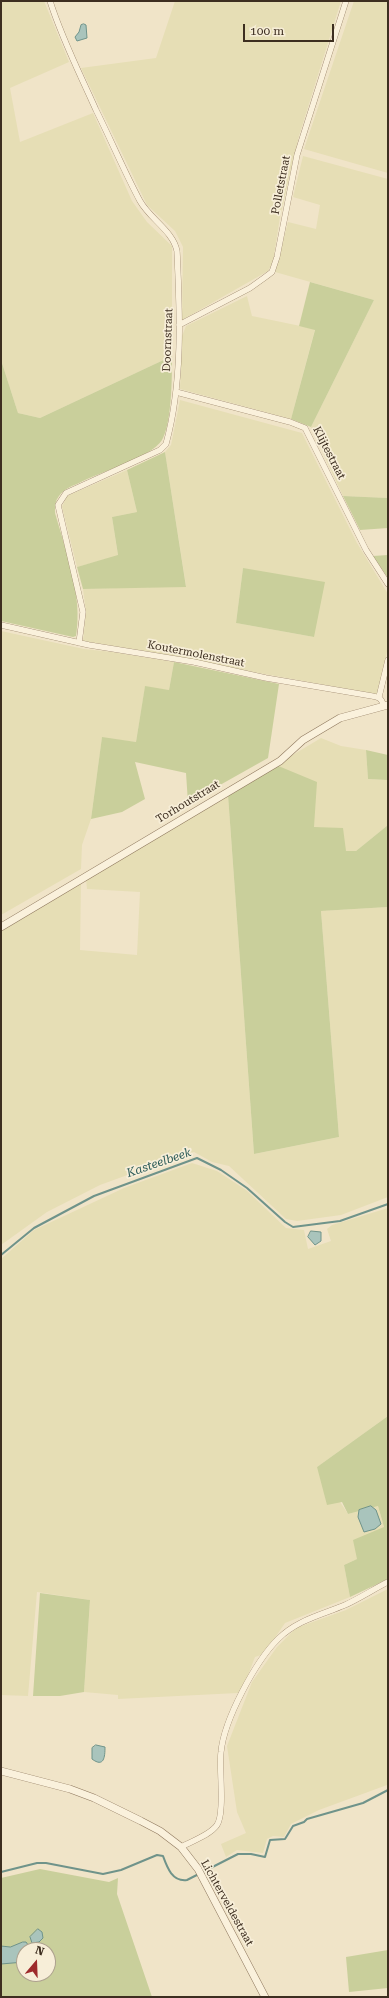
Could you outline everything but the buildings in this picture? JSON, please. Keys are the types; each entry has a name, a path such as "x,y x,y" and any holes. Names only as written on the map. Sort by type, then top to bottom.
{"street":[{"name":"Doornstraat","path":"50,1 58,26 134,189 149,215 175,242 178,251 179,324 176,392 166,444 160,450 71,490 66,493 58,505 83,612 79,642"},
{"name":"Polletstraat","path":"179,324 250,288 272,272 277,258 297,155 346,1"},
{"name":"Klijtestraat","path":"176,392 290,422 305,428 366,550 388,584"},
{"name":"Koutermolenstraat","path":"1,625 79,642 194,662 266,678 379,697"},
{"path":"386,705 379,697 388,660"},
{"name":"Torhoutstraat","path":"1,927 280,761 303,740 340,718 386,705"},
{"path":"181,1847 210,1830 218,1823 220,1810 221,1753 226,1728 249,1680 276,1641 288,1630 302,1621 346,1605 388,1582"},
{"name":"Lichterveldestraat","path":"1,1771 70,1789 94,1798 141,1820 160,1831 181,1847 198,1869 265,1997"}],"shaded area":[{"path":"1,1 44,1 69,62 10,88 20,142 93,113 132,201 147,222 172,246 172,356 40,418 18,413 1,360"},
{"path":"175,1 341,1 299,136 280,217 273,262 268,271 182,320 183,247 175,231 147,205 81,68 156,58"},
{"path":"354,1 388,1 388,173 304,149"},
{"path":"303,156 388,179 388,498 343,496 311,427 374,300 275,272 288,222 316,229 320,205 293,197"},
{"path":"247,296 252,316 315,329 291,419 180,389 182,336 186,326"},
{"path":"180,400 302,433 357,543 388,594 388,647 379,691 376,694 231,668 186,658 83,641 86,612 83,589 186,586 165,452 171,445","holes":["243,568 314,637 236,623"]},
{"path":"127,470 137,512 112,517 118,556 77,567 62,507 67,496"},
{"path":"1,631 84,649 174,662 169,690 145,687 136,742 102,738 91,819 82,845 81,869 1,915"},
{"path":"321,738 341,746 366,750 368,779 387,780 388,825 356,851 346,851 314,827 276,765"},
{"path":"228,795 254,1154 339,1137 321,911 388,907 388,1197 341,1215 297,1221 286,1219 229,1166 212,1162 194,1152 100,1185 47,1212 1,1245 1,930 81,882 80,950 137,955 140,892 87,889 86,879"},
{"path":"192,1163 217,1171 246,1190 286,1228 304,1230 308,1249 331,1241 327,1229 332,1225 388,1208 388,1416 317,1467 348,1514 378,1506 384,1527 357,1559 344,1565 350,1597 285,1623 264,1654 255,1657 243,1688 238,1693 118,1699 118,1695 84,1692 90,1600 37,1592 28,1696 1,1695 1,1259 34,1230 124,1188"},
{"path":"388,1589 387,1785 319,1810 291,1824 284,1837 273,1836 267,1839 263,1853 237,1850 226,1857 221,1844 246,1833 237,1812 227,1746 252,1682 277,1647 296,1628 346,1610"}],"green space":[{"path":"310,282 374,300 311,427 291,419 315,330 299,326"},
{"path":"172,356 170,411 168,423 162,440 156,447 136,459 68,488 63,491 56,502 55,513 75,589 78,621 76,636 73,637 1,621 1,360 18,413 40,418"},
{"path":"165,452 186,587 83,589 77,567 118,555 112,517 137,512 127,470"},
{"path":"343,496 388,498 388,528 360,530"},
{"path":"388,555 388,578 373,556"},
{"path":"243,568 325,582 314,637 236,623"},
{"path":"174,662 279,684 268,758 188,803 186,773 135,762 145,799 122,812 91,819 102,737 136,742 145,686 169,690"},
{"path":"366,750 388,755 388,795 387,780 368,779"},
{"path":"276,765 317,782 314,827 343,828 346,851 356,851 388,825 388,907 321,911 339,1137 254,1154 228,795"},
{"path":"388,1416 388,1579 350,1597 344,1565 357,1559 353,1540 384,1527 378,1506 348,1514 342,1502 327,1505 317,1467"},
{"path":"40,1593 90,1600 84,1692 60,1696 33,1696"},
{"path":"40,1869 109,1882 118,1878 117,1894 152,1997 1,1997 1,1878"},
{"path":"388,1950 388,1988 349,1992 346,1957"}],"water":[{"path":"81,25 86,25 87,38 77,41 75,37 79,32"},
{"path":"311,1231 321,1232 321,1241 315,1245 308,1237"},
{"path":"371,1506 376,1510 381,1524 375,1529 364,1532 358,1517 359,1510"},
{"path":"96,1745 105,1747 104,1758 101,1762 92,1759 92,1748"},
{"path":"38,1929 42,1932 43,1938 39,1942 32,1942 30,1937"},
{"path":"16,1945 16,1963 1,1964 1,1946 10,1947"}],"waterway":[{"name":"Kasteelbeek","path":"1,1255 34,1228 94,1196 197,1158 221,1170 247,1188 285,1222 293,1227 340,1221 388,1204"},
{"path":"1,1872 37,1863 46,1863 103,1874 121,1870 157,1855 163,1856 168,1869 177,1879 187,1880 238,1854 251,1854 265,1857 270,1840 285,1839 293,1826 304,1822 307,1819 363,1803 388,1790"}]}
